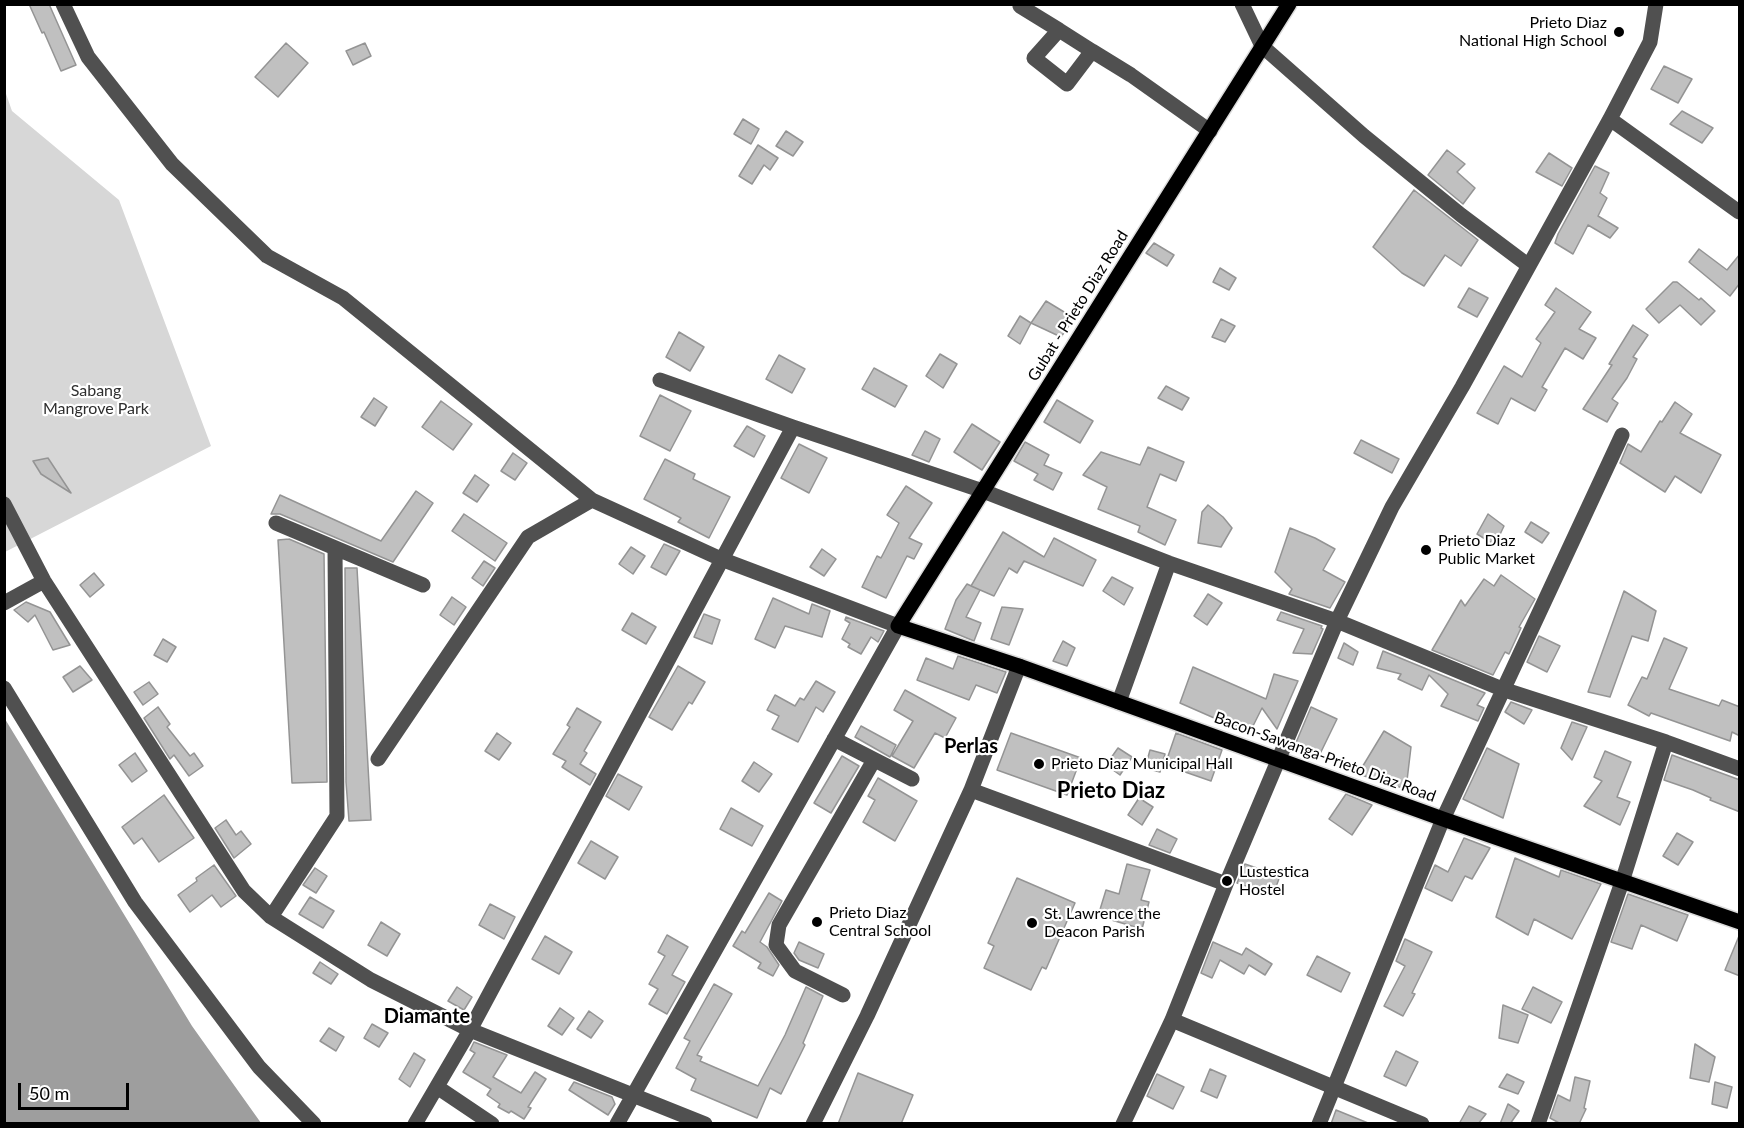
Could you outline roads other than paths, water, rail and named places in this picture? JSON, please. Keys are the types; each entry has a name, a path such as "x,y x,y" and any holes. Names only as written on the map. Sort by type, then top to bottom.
{"main road":[{"name":"Gubat - Prieto Diaz Road","path":"898,626 1289,4"},
{"name":"Bacon-Sawanga-Prieto Diaz Road","path":"898,626 1019,666 1443,819 1740,922"}],"street":[{"path":"63,4 88,57 172,164 267,256 343,298 592,500 721,558 898,626 617,1124"},
{"path":"1242,4 1262,46 1364,136 1461,215 1529,266"},
{"path":"1123,1124 1172,1020 1226,884 1337,621 1392,507 1462,387 1650,42 1656,4"},
{"path":"1020,6 1131,75 1210,131"},
{"path":"1059,30 1034,58 1067,84 1092,51"},
{"path":"1610,119 1739,212"},
{"path":"660,380 793,428 983,491 1169,562 1337,621 1502,689 1666,742 1740,769"},
{"path":"415,1124 470,1030 721,558 793,428"},
{"path":"1319,1124 1443,819 1622,435"},
{"path":"378,759 528,537 592,500"},
{"path":"4,504 44,581 244,891 271,917 371,980 470,1030 705,1124"},
{"path":"276,523 423,585"},
{"path":"271,917 337,816 335,548"},
{"path":"1119,702 1169,562"},
{"path":"4,603 44,581"},
{"path":"813,1124 867,1016 970,790 1019,666"},
{"path":"4,688 135,902 259,1067 314,1124"},
{"path":"834,739 912,779"},
{"path":"1538,1124 1622,882 1666,742"},
{"path":"843,994 795,971 776,945 779,925 874,760"},
{"path":"970,790 1226,884"},
{"path":"1172,1020 1422,1124"},
{"path":"437,1087 492,1124"}],"place":[{"name":"Prieto Diaz National High School","path":"1619,32"},
{"name":"Prieto Diaz Public Market","path":"1426,550"},
{"name":"Prieto Diaz Municipal Hall","path":"1039,764"},
{"name":"Lustestica Hostel","path":"1227,881"},
{"name":"Prieto Diaz Central School","path":"817,922"},
{"name":"St. Lawrence the Deacon Parish","path":"1032,923"}],"district":[{"name":"Perlas","path":"971,747"},
{"name":"Prieto Diaz","path":"1111,791"},
{"name":"Diamante","path":"427,1017"}],"park label":[{"name":"Sabang Mangrove Park","path":"96,400"}]}
